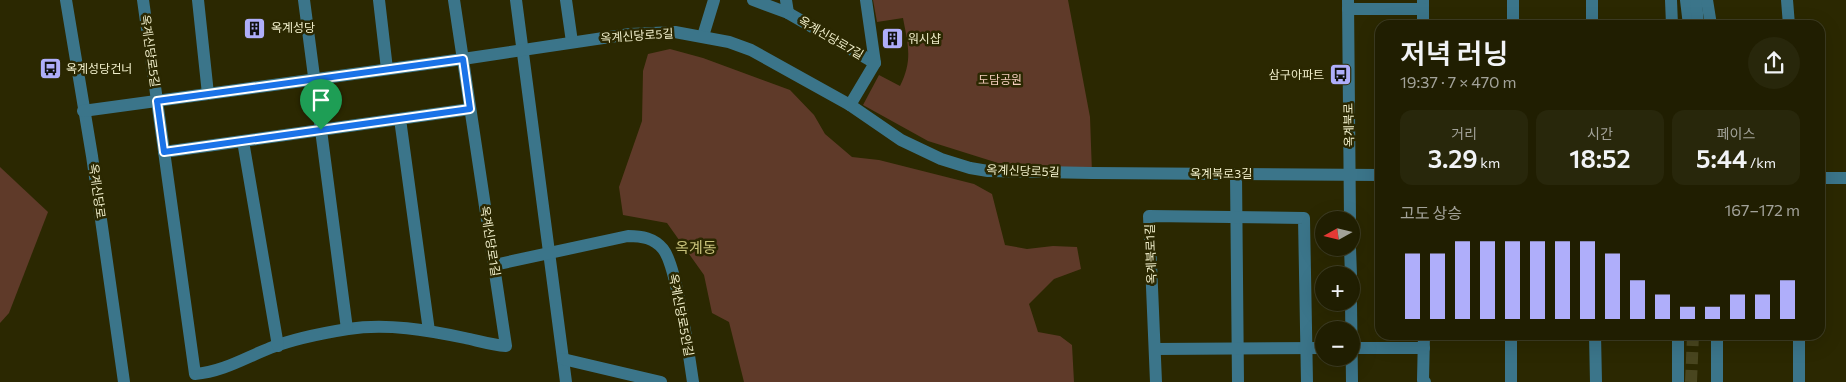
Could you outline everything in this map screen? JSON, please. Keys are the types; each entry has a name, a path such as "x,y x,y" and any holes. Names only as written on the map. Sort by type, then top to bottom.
{"street":[{"name":"옥계신당로","path":"66,0 92,156 124,382"},
{"name":"옥계신당로5길","path":"143,0 157,101"},
{"path":"198,0 208,94"},
{"path":"304,0 347,329"},
{"path":"379,0 387,70"},
{"path":"454,0 463,59"},
{"path":"516,0 566,382"},
{"path":"566,0 572,42"},
{"path":"702,36 714,0"},
{"name":"옥계신당로7길","path":"753,0 787,6 875,63"},
{"path":"850,105 875,63 866,0"},
{"path":"1513,0 1513,20"},
{"path":"1592,0 1592,20"},
{"path":"1671,0 1672,20"},
{"path":"1686,0 1688,20"},
{"path":"1696,0 1698,20"},
{"path":"1707,0 1710,20"},
{"path":"1787,0 1788,20"},
{"path":"1348,4 1423,4 1423,20"},
{"name":"옥계북로","path":"1348,4 1350,211"},
{"name":"옥계신당로5길","path":"84,111 387,70 630,34 675,32 729,42 751,50 850,105 901,140 935,157 988,171 1092,173"},
{"name":"옥계신당로1길","path":"157,101 195,374 211,373 278,346 347,329 384,327 429,331 506,346 463,59"},
{"path":"164,152 470,109"},
{"path":"400,119 429,331"},
{"path":"242,141 278,346"},
{"name":"옥계북로3길","path":"1092,173 1375,175"},
{"path":"1236,174 1238,382"},
{"path":"1825,178 1846,178"},
{"name":"옥계북로1길","path":"1156,382 1150,216 1304,218 1307,382"},
{"name":"옥계신당로5안길","path":"494,265 628,236 648,238 660,246 673,272 693,382"},
{"path":"1511,382 1512,340"},
{"path":"1595,340 1596,382"},
{"path":"1678,340 1678,382"},
{"path":"1717,340 1717,382"},
{"path":"1799,340 1799,382"},
{"path":"1360,347 1424,341 1423,380 1425,382"},
{"path":"1155,349 1315,348"},
{"path":"563,360 661,382"},
{"path":"1352,366 1352,382"}],"green space":[{"name":"도담공원","path":"873,0 1068,0 1090,117 1092,173 998,163 928,141 863,105 879,75 900,86 908,60 908,45 903,18 877,22"},
{"path":"670,49 703,58 790,90 814,115 825,134 852,157 879,160 974,184 992,194 1005,245 1027,249 1053,246 1077,247 1081,269 1054,279 1029,304 1038,332 1060,336 1072,345 1074,382 744,382 729,322 712,313 704,275 667,223 623,215 619,187 642,121 643,71 648,54"},
{"path":"0,167 48,212 9,313 0,323"}],"tunnel":[{"path":"1691,382 1693,340"}],"place":[{"name":"옥계성당","path":"255,28"},
{"name":"워시샵","path":"892,39"},
{"name":"옥계성당건너","path":"50,69"},
{"name":"삼구아파트","path":"1340,75"}],"district":[{"name":"옥계동","path":"696,248"}],"route":[{"path":"463,59 470,109 321,130 164,152 157,101 463,59"}]}
